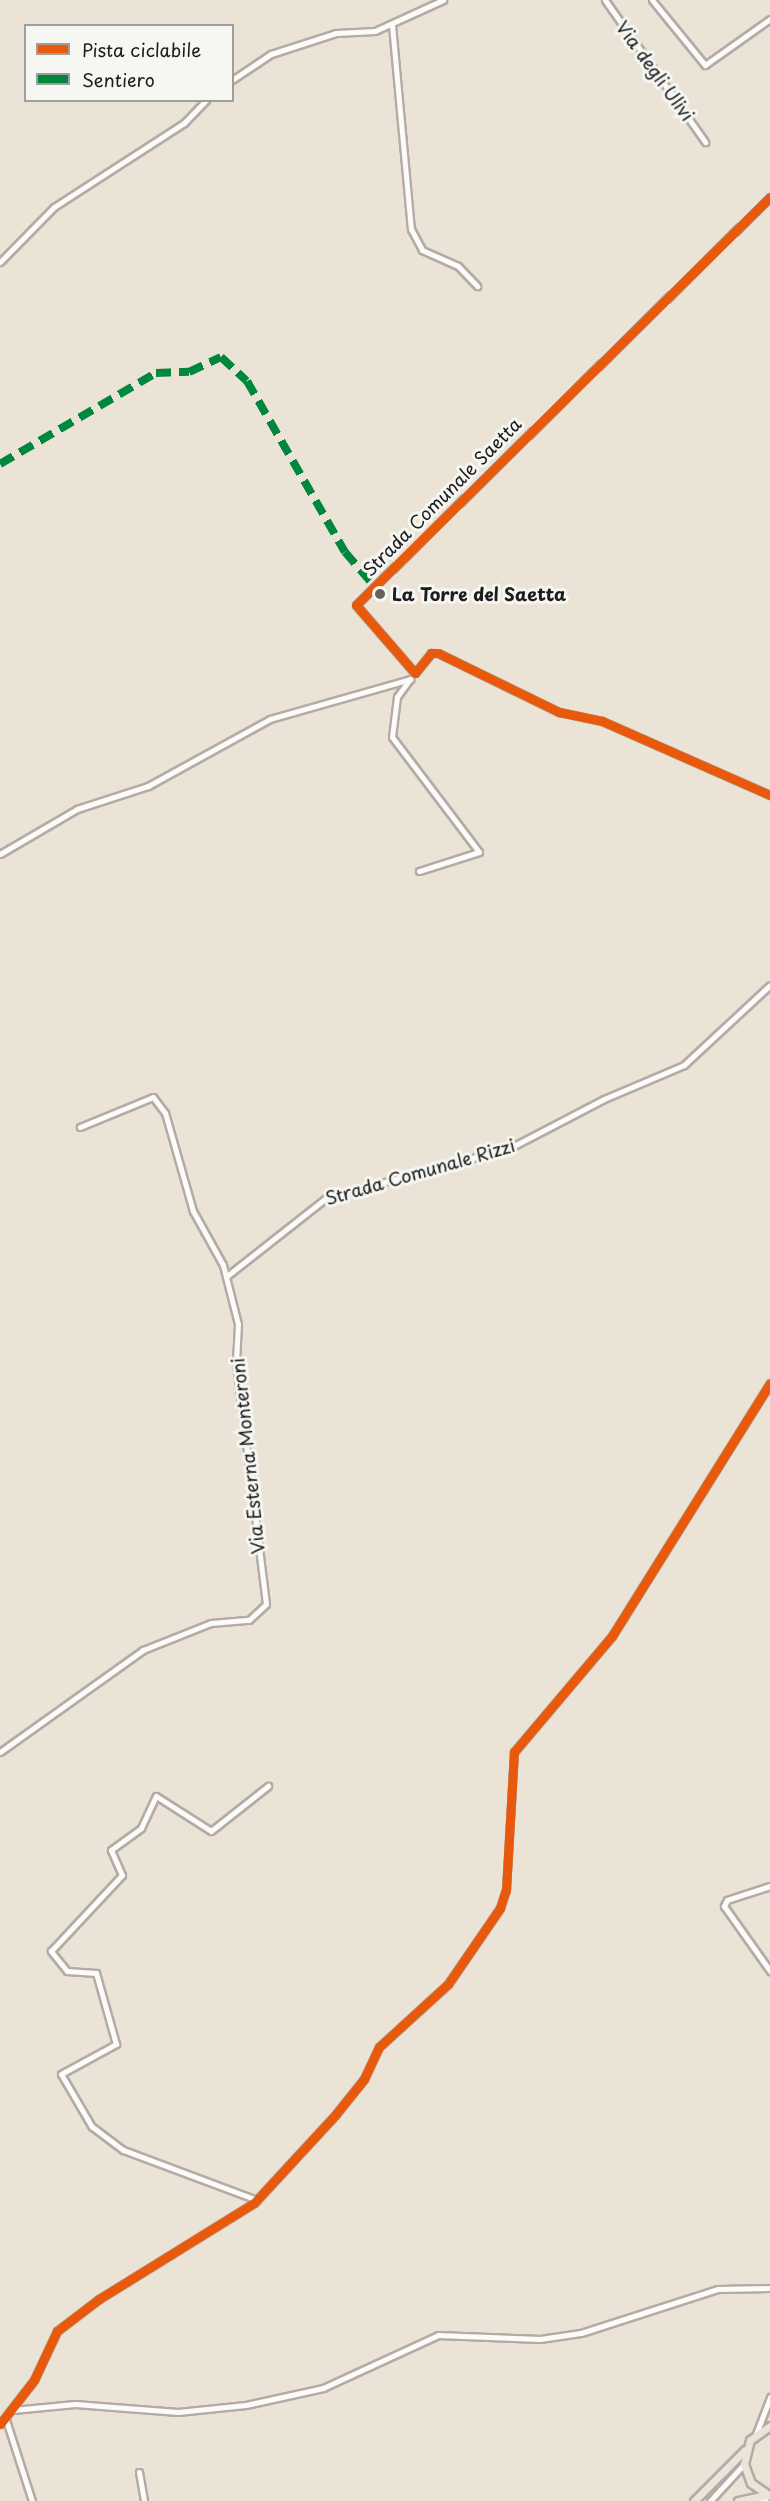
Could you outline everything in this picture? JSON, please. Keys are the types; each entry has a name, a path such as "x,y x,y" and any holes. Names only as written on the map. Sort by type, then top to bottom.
{"main road":[{"path":"694,2501 746,2448 756,2434 770,2426"},
{"path":"746,2448 744,2464 751,2483 768,2498"},
{"path":"742,2501 768,2498"}],"street":[{"path":"234,79 271,54 336,33 392,25 443,0"},
{"name":"Via degli Ulivi","path":"604,0 705,142"},
{"path":"652,0 705,65 770,19"},
{"path":"392,25 411,229 422,250 458,266 477,286"},
{"path":"0,262 54,207 184,123 204,102"},
{"name":"Strada Comunale Saetta","path":"415,673 356,605 770,197"},
{"path":"419,871 479,852 392,737 397,697 431,653 438,653 560,712 602,722 770,795"},
{"path":"0,854 77,809 148,786 270,719 410,679"},
{"name":"Strada Comunale Rizzi","path":"227,1276 326,1198 510,1148 603,1099 684,1065 770,986"},
{"name":"Via Esterna Monteroni","path":"0,1752 143,1650 211,1623 249,1620 266,1604 236,1362 238,1324 227,1276 193,1211 160,1099 153,1097 80,1127"},
{"path":"32,2501 3,2422 50,2353 57,2331 257,2200 336,2114 364,2079 379,2047 448,1984 500,1908 514,1752 612,1636 770,1383"},
{"path":"257,2200 123,2150 92,2127 61,2074 116,2044 96,1973 67,1971 51,1951 122,1875 111,1850 141,1828 156,1796 211,1831 268,1786"},
{"path":"770,1886 727,1900 724,1906 770,1971"},
{"path":"13,2410 75,2404 178,2412 246,2405 323,2388 438,2335 540,2339 581,2333 718,2289 770,2288"},
{"path":"756,2434 769,2405 770,2397"},
{"path":"710,2501 744,2464"},
{"path":"139,2472 144,2501"},
{"path":"759,2501 768,2498"}],"marked path":[{"path":"0,464 156,373 189,372 221,357 247,381 345,552 376,588"}],"cycle path":[{"path":"770,197 356,605 415,673 431,653 438,653 559,712 602,721 770,795"},
{"path":"0,2424 34,2380 57,2331 99,2299 254,2203 336,2114 364,2079 379,2047 448,1984 500,1908 506,1890 514,1752 612,1636 770,1383"}],"place":[{"name":"La Torre del Saetta","path":"380,594"}]}
